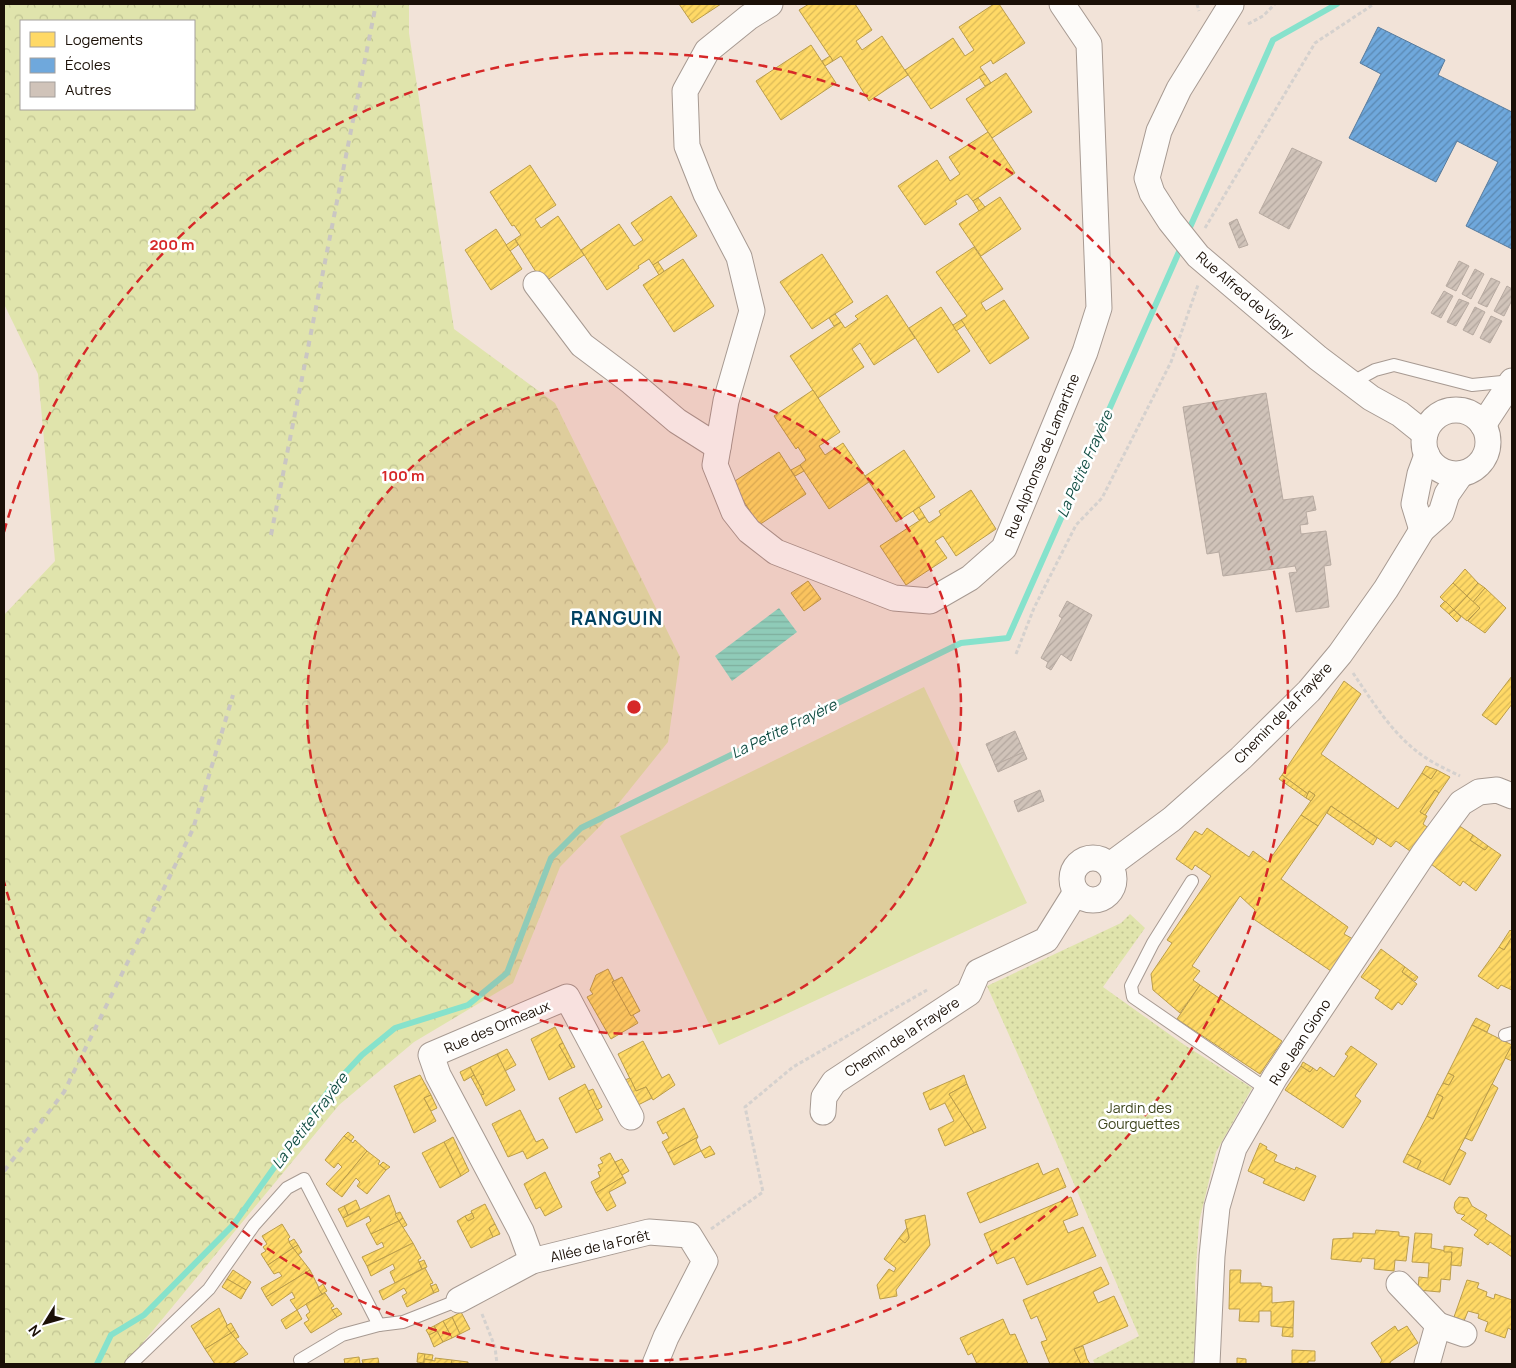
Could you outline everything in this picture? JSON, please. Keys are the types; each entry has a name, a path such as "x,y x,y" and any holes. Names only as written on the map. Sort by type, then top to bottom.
{"street":[{"name":"Rue Alphonse de Lamartine","path":"770,4 749,17 707,51 684,91 687,146 706,194 739,257 752,311 726,401 715,465 734,512 749,531 776,552 894,598 930,601 970,578 1004,548 1085,352 1099,308 1089,44 1062,4"},
{"name":"Rue Alfred de Vigny","path":"1236,4 1179,89 1159,131 1146,178 1152,193 1170,221 1198,256 1318,358 1371,398 1400,414 1426,444"},
{"path":"536,284 582,345 630,381 676,422 718,448"},
{"path":"1483,424 1512,381"},
{"path":"1422,530 1414,504 1426,444 1435,418 1451,410 1469,413 1483,424 1487,433 1487,451 1477,466 1461,474 1441,470 1433,464 1426,444"},
{"name":"Chemin de la Frayère","path":"823,1112 824,1097 834,1082 969,992 978,972 1046,940 1076,892 1081,897 1094,901 1106,896 1114,885 1114,871 1110,866 1155,833 1241,758 1309,691 1340,654 1386,589 1422,530 1441,513 1447,494 1461,474"},
{"path":"1479,792 1497,790 1512,796"},
{"name":"Rue Jean Giono","path":"1206,1364 1212,1256 1217,1207 1234,1148 1268,1090 1424,853 1461,803 1479,792"},
{"name":"Rue des Ormeaux","path":"532,1261 521,1231 438,1075 431,1055 567,997 631,1117"},
{"name":"Allée de la Forêt","path":"466,1296 532,1261 649,1232 689,1235 705,1261 666,1337 655,1364"},
{"path":"1399,1284 1438,1325 1464,1334"},
{"path":"1427,1364 1438,1325"}],"lane":[{"path":"1351,383 1375,370 1394,365 1472,385 1512,381"},
{"path":"1192,881 1153,943 1131,986 1134,997 1268,1090"},
{"path":"131,1364 209,1288 254,1225 286,1188 304,1179 379,1325"},
{"name":"Allée de la Forêt","path":"300,1360 342,1335 379,1325 403,1322 466,1296"}],"path":[{"path":"1016,654 1034,608 1076,525 1102,498 1171,362 1198,285 1198,256 1202,232 1315,43 1374,4"},
{"path":"1340,654 1383,715 1418,752 1434,763 1472,782 1479,792"},
{"path":"466,1296 495,1347 497,1364"}],"green space":[{"path":"4,4 409,4 409,33 454,329 555,403 680,657 668,742 602,824 560,867 513,983 414,1042 339,1105 131,1357 134,1364 4,1364 4,615 55,561 38,374 4,304"},
{"path":"924,687 1027,903 719,1045 620,836"},
{"name":"Jardin des Gourguettes","path":"1130,914 1145,928 1103,987 1183,1044 1252,1088 1216,1152 1199,1222 1195,1283 1197,1340 1193,1364 1095,1364 1093,1360 1139,1336 1036,1095 987,986 1121,923"}],"water":[{"path":"779,608 797,632 732,681 715,656"}],"building: Logements":[{"path":"679,4 721,4 692,23"},
{"path":"809,4 855,4 872,30 856,41 862,50 882,36 908,75 869,101 841,56 833,61 799,10"},
{"path":"994,4 999,4 1025,43 993,64 991,60 980,67 985,74 931,109 905,70 953,38 965,56 974,50 959,27"},
{"path":"811,45 836,83 781,120 756,81"},
{"path":"830,56 833,61 825,66 822,61"},
{"path":"1006,73 1032,112 992,138 966,99"},
{"path":"985,74 991,83 985,86 979,77"},
{"path":"988,132 1015,173 973,201 967,194 955,201 957,204 925,225 898,186 937,160 950,181 960,174 949,157"},
{"path":"530,165 556,205 535,219 541,228 558,216 584,255 543,283 515,239 521,235 514,225 512,226 490,192"},
{"path":"671,196 697,236 653,265 649,259 607,290 581,250 619,224 634,246 643,240 631,223"},
{"path":"1000,197 1021,229 981,256 959,224"},
{"path":"978,198 985,207 979,211 973,201"},
{"path":"496,229 522,269 491,290 465,250"},
{"path":"515,239 518,245 510,251 506,245"},
{"path":"974,247 1003,289 981,303 986,311 1004,300 1029,338 990,364 961,320 967,316 936,272"},
{"path":"822,254 853,302 812,329 780,282"},
{"path":"683,259 714,306 674,332 643,285"},
{"path":"658,262 664,271 659,275 653,265"},
{"path":"887,295 915,338 874,365 860,343 852,349 864,367 818,398 790,356 841,322 845,328 858,319 855,316"},
{"path":"941,307 970,351 938,373 909,328"},
{"path":"835,314 841,322 834,326 829,318"},
{"path":"961,320 965,325 956,331 953,325"},
{"path":"813,390 840,432 819,446 825,455 843,443 869,482 829,509 800,465 806,460 798,447 796,449 774,416"},
{"path":"904,450 935,497 896,522 865,476"},
{"path":"779,452 806,494 759,525 732,483"},
{"path":"800,465 804,471 795,476 791,470"},
{"path":"971,490 996,529 956,556 943,536 935,541 947,558 906,585 880,546 925,517 929,523 941,515 939,511"},
{"path":"919,507 925,517 919,520 913,511"},
{"path":"1465,569 1478,583 1467,596 1453,583"},
{"path":"808,581 821,599 804,611 791,593"},
{"path":"1453,583 1467,596 1454,610 1440,597"},
{"path":"1478,583 1485,588 1473,602 1467,596"},
{"path":"1485,588 1506,608 1485,633 1468,621 1480,608 1473,602"},
{"path":"1467,596 1480,608 1467,621 1454,610"},
{"path":"1445,601 1454,610 1449,614 1440,606"},
{"path":"1454,610 1461,617 1457,622 1449,614"},
{"path":"1512,676 1512,704 1496,725 1482,715"},
{"path":"1344,681 1361,694 1321,754 1398,809 1422,773 1431,779 1437,770 1450,777 1439,793 1435,790 1420,812 1427,816 1423,824 1427,827 1410,851 1396,841 1391,847 1331,806 1318,826 1301,815 1315,795 1309,791 1308,794 1282,775"},
{"path":"1426,766 1437,770 1431,779 1422,773"},
{"path":"1282,775 1308,794 1306,798 1279,779"},
{"path":"1435,790 1439,793 1425,815 1420,812"},
{"path":"1309,791 1315,795 1311,801 1306,798"},
{"path":"1331,806 1377,838 1373,845 1327,813"},
{"path":"1301,815 1318,826 1281,879 1348,927 1344,934 1353,939 1331,971 1252,918 1255,910 1240,896 1192,966 1200,971 1193,980 1200,985 1180,1013 1153,990 1151,974 1172,943 1167,940 1211,876 1195,865 1192,870 1176,859 1195,831 1202,835 1207,828 1249,857 1253,851 1268,862"},
{"path":"1458,825 1473,835 1470,840 1485,850 1488,846 1501,855 1476,891 1463,881 1460,886 1431,864"},
{"path":"1473,835 1488,846 1485,850 1470,840"},
{"path":"1510,930 1512,937 1504,950 1499,947"},
{"path":"1512,937 1512,990 1501,985 1498,989 1478,976 1499,947 1504,950"},
{"path":"1381,949 1405,967 1402,972 1417,984 1402,1005 1398,1002 1392,1010 1375,998 1380,990 1361,977"},
{"path":"1405,967 1418,977 1415,981 1402,972"},
{"path":"608,969 614,981 612,982 638,1023 611,1039 587,997 593,994 590,990 596,975"},
{"path":"622,977 640,1011 631,1016 612,982"},
{"path":"1200,985 1282,1041 1260,1074 1177,1019"},
{"path":"1476,1018 1490,1025 1487,1032 1472,1025"},
{"path":"1472,1025 1512,1045 1443,1181 1417,1169 1421,1161 1407,1154 1427,1116 1433,1119 1443,1097 1437,1094 1443,1083 1449,1085 1454,1076 1448,1073"},
{"path":"555,1027 563,1043 559,1045 572,1068 549,1080 531,1039"},
{"path":"643,1041 662,1078 669,1074 675,1085 653,1100 646,1087 636,1091 618,1054"},
{"path":"563,1043 575,1067 572,1068 559,1045"},
{"path":"1512,1045 1512,1061 1505,1058"},
{"path":"1351,1046 1377,1064 1355,1096 1361,1101 1343,1128 1285,1090 1301,1066 1310,1072 1313,1068 1317,1071 1320,1067 1334,1077 1348,1056 1345,1054"},
{"path":"507,1049 516,1065 505,1071 497,1054"},
{"path":"497,1054 515,1090 486,1106 481,1095 484,1094 470,1067"},
{"path":"1303,1062 1313,1068 1310,1072 1301,1066"},
{"path":"470,1067 474,1075 464,1081 460,1072"},
{"path":"1448,1073 1454,1076 1449,1085 1443,1083"},
{"path":"420,1075 431,1095 424,1098 436,1121 414,1133 394,1086"},
{"path":"474,1075 484,1094 481,1095 471,1077"},
{"path":"964,1075 967,1084 949,1094 974,1133 945,1146 938,1129 954,1121 945,1103 930,1110 923,1093"},
{"path":"630,1078 636,1091 646,1087 652,1098 638,1105 625,1080"},
{"path":"585,1084 603,1120 576,1133 559,1098"},
{"path":"967,1084 986,1128 974,1133 949,1094"},
{"path":"1492,1084 1498,1088 1472,1141 1465,1138"},
{"path":"593,1089 602,1107 597,1110 588,1091"},
{"path":"1437,1094 1443,1097 1433,1119 1427,1116"},
{"path":"431,1095 437,1108 431,1111 424,1098"},
{"path":"684,1108 698,1137 668,1153 662,1142 669,1138 666,1132 663,1134 657,1122"},
{"path":"520,1110 536,1142 543,1139 548,1148 527,1159 523,1151 508,1157 492,1124"},
{"path":"348,1132 354,1137 351,1141 344,1136"},
{"path":"344,1136 353,1143 355,1140 367,1151 334,1191 326,1184 342,1167 338,1163 334,1168 325,1160"},
{"path":"453,1137 469,1171 461,1176 444,1142"},
{"path":"698,1137 696,1140 701,1151 674,1165 668,1153"},
{"path":"444,1142 461,1176 440,1188 422,1153"},
{"path":"1260,1143 1277,1155 1274,1161 1295,1170 1296,1167 1316,1176 1304,1201 1263,1183 1265,1179 1248,1171"},
{"path":"710,1146 715,1154 705,1158 701,1151"},
{"path":"1459,1149 1466,1153 1450,1185 1443,1181"},
{"path":"367,1151 380,1161 378,1164 386,1170 367,1194 357,1186 360,1182 356,1178 342,1197 334,1191"},
{"path":"610,1153 623,1177 596,1193 591,1182 600,1177 598,1172 601,1171 598,1165 603,1163 600,1158"},
{"path":"1407,1154 1421,1161 1417,1169 1403,1162"},
{"path":"622,1159 629,1171 622,1175 615,1162"},
{"path":"383,1162 390,1167 386,1170 380,1165"},
{"path":"1038,1163 1043,1175 1058,1168 1066,1187 980,1223 967,1193"},
{"path":"545,1172 562,1207 545,1216 540,1207 536,1209 524,1184"},
{"path":"623,1177 626,1183 609,1192 616,1206 607,1211 596,1193"},
{"path":"389,1195 399,1221 371,1234 366,1224 371,1221 369,1216 347,1227 343,1218"},
{"path":"1071,1197 1078,1215 1063,1221 1068,1233 1083,1227 1096,1256 1027,1285 1014,1257 997,1264 984,1234"},
{"path":"1459,1197 1468,1198 1472,1206 1487,1215 1485,1219 1512,1237 1512,1257 1490,1242 1488,1245 1474,1235 1478,1230 1461,1219 1465,1215 1457,1213 1454,1208 1455,1202"},
{"path":"356,1200 360,1209 348,1215 344,1206"},
{"path":"485,1204 495,1224 489,1228 493,1237 471,1248 457,1221 465,1216 468,1221 474,1218 471,1211"},
{"path":"344,1206 348,1215 343,1218 338,1209"},
{"path":"400,1212 403,1218 399,1221 395,1214"},
{"path":"472,1213 474,1218 468,1221 465,1216"},
{"path":"925,1215 930,1245 896,1290 897,1296 880,1299 877,1285 889,1269 894,1272 896,1268 884,1259 899,1238 905,1243 909,1238 905,1220"},
{"path":"403,1218 407,1225 402,1228 399,1221"},
{"path":"399,1221 413,1243 367,1266 362,1257 384,1247 382,1242 377,1245 371,1234"},
{"path":"282,1224 290,1237 288,1239 293,1248 268,1265 261,1254 266,1251 263,1247 267,1244 262,1236"},
{"path":"495,1224 500,1234 493,1237 489,1228"},
{"path":"907,1228 909,1238 905,1243 899,1238"},
{"path":"1376,1230 1399,1232 1399,1236 1409,1237 1406,1261 1395,1260 1394,1271 1374,1269 1375,1259 1362,1258 1361,1262 1331,1259 1333,1239 1353,1238 1353,1233 1375,1234"},
{"path":"1415,1233 1432,1234 1431,1248 1452,1252 1450,1280 1441,1279 1440,1292 1418,1290 1419,1277 1428,1278 1429,1263 1412,1262"},
{"path":"294,1239 298,1245 293,1248 289,1242"},
{"path":"413,1243 421,1258 418,1260 422,1269 395,1283 390,1272 395,1269 393,1264 371,1276 367,1266"},
{"path":"298,1245 302,1252 298,1255 293,1248"},
{"path":"1444,1246 1463,1248 1461,1266 1451,1265 1452,1252 1444,1252"},
{"path":"293,1248 310,1270 266,1297 261,1288 282,1276 279,1272 274,1274 268,1265"},
{"path":"424,1260 427,1267 422,1269 419,1262"},
{"path":"1101,1267 1109,1284 1093,1292 1098,1303 1114,1296 1128,1326 1074,1349 1081,1364 1050,1364 1041,1342 1047,1340 1037,1316 1031,1319 1023,1300"},
{"path":"425,1268 433,1283 430,1284 434,1293 407,1307 402,1296 407,1293 404,1288 383,1300 379,1291"},
{"path":"233,1270 251,1282 246,1290 227,1279"},
{"path":"310,1270 322,1294 297,1310 290,1300 295,1298 292,1292 272,1306 266,1297"},
{"path":"1230,1270 1241,1270 1240,1283 1261,1283 1261,1286 1272,1287 1272,1303 1294,1301 1293,1328 1271,1326 1271,1311 1259,1311 1259,1322 1239,1321 1240,1309 1229,1309"},
{"path":"227,1279 246,1290 241,1299 222,1287"},
{"path":"1467,1280 1479,1283 1477,1288 1487,1292 1486,1296 1494,1299 1495,1294 1512,1300 1512,1330 1508,1328 1505,1338 1485,1331 1488,1322 1478,1318 1479,1314 1468,1311 1464,1321 1454,1317"},
{"path":"323,1284 327,1291 322,1294 318,1288"},
{"path":"436,1284 439,1291 434,1293 431,1286"},
{"path":"325,1293 334,1306 331,1308 337,1317 311,1333 304,1323 309,1320 306,1315 310,1312 306,1304"},
{"path":"219,1308 231,1333 205,1349 191,1326"},
{"path":"337,1308 342,1314 337,1317 332,1310"},
{"path":"297,1310 302,1319 286,1329 281,1320"},
{"path":"461,1312 470,1329 460,1334 452,1317"},
{"path":"452,1317 460,1334 452,1338 443,1321"},
{"path":"1003,1319 1010,1335 1015,1334 1028,1364 977,1364 972,1353 968,1355 960,1338"},
{"path":"443,1321 452,1338 443,1342 434,1326"},
{"path":"231,1323 235,1330 231,1333 226,1326"},
{"path":"434,1326 437,1331 429,1335 426,1330"},
{"path":"1395,1326 1398,1331 1407,1326 1418,1343 1390,1362 1391,1364 1380,1364 1382,1360 1371,1343"},
{"path":"1283,1327 1293,1328 1293,1337 1282,1336"},
{"path":"235,1330 239,1337 235,1339 231,1333"},
{"path":"437,1331 443,1342 434,1347 429,1335"},
{"path":"231,1333 248,1354 232,1364 215,1364 205,1349"},
{"path":"1083,1346 1090,1364 1081,1364 1074,1349"},
{"path":"1292,1350 1315,1351 1315,1361 1308,1361 1308,1364 1292,1364"},
{"path":"418,1353 425,1354 424,1363 417,1362"},
{"path":"425,1354 433,1355 432,1360 424,1359"},
{"path":"359,1357 360,1364 345,1364 344,1359"},
{"path":"378,1358 379,1364 360,1364 363,1363 362,1360"},
{"path":"435,1358 452,1360 451,1364 424,1364 424,1359 435,1361"},
{"path":"1237,1358 1246,1359 1246,1364 1237,1364"},
{"path":"452,1360 468,1362 468,1364 451,1364"}],"building: Écoles":[{"path":"1378,27 1445,60 1438,75 1512,112 1512,249 1466,226 1498,162 1457,141 1436,182 1349,138 1381,74 1360,63"}],"building: Autres":[{"path":"1292,148 1322,162 1289,229 1259,213"},
{"path":"1237,219 1248,245 1239,248 1229,223"},
{"path":"1459,261 1469,266 1456,291 1446,286"},
{"path":"1475,269 1484,274 1471,299 1462,294"},
{"path":"1491,278 1500,282 1487,307 1478,303"},
{"path":"1507,286 1512,289 1512,300 1504,316 1494,311"},
{"path":"1444,291 1453,296 1441,318 1431,313"},
{"path":"1459,299 1469,303 1456,326 1447,322"},
{"path":"1475,307 1485,312 1473,335 1463,330"},
{"path":"1491,316 1502,321 1490,343 1480,338"},
{"path":"1266,393 1283,500 1313,496 1316,510 1306,512 1308,524 1300,525 1301,534 1326,531 1331,565 1324,566 1329,607 1296,612 1289,573 1297,572 1295,566 1223,576 1219,552 1207,554 1183,407"},
{"path":"1067,601 1092,615 1071,661 1061,654 1051,670 1046,667 1048,662 1041,658 1062,618 1059,616"},
{"path":"1015,731 1024,752 995,765 986,744"},
{"path":"1024,752 1027,759 998,772 995,765"},
{"path":"1040,790 1044,801 1018,812 1014,801"}],"waterway":[{"name":"La Petite Frayère","path":"1187,234 1273,40 1337,4"},
{"name":"La Petite Frayère","path":"97,1364 111,1335 144,1315 234,1224 330,1089 362,1055 395,1028 468,1005 507,973 551,858 581,828 961,643 1008,638 1182,245"}],"railway":[{"path":"271,535 376,4"},
{"path":"4,1171 64,1092 193,829 233,695"}],"district":[{"name":"RANGUIN","path":"617,618"}]}
